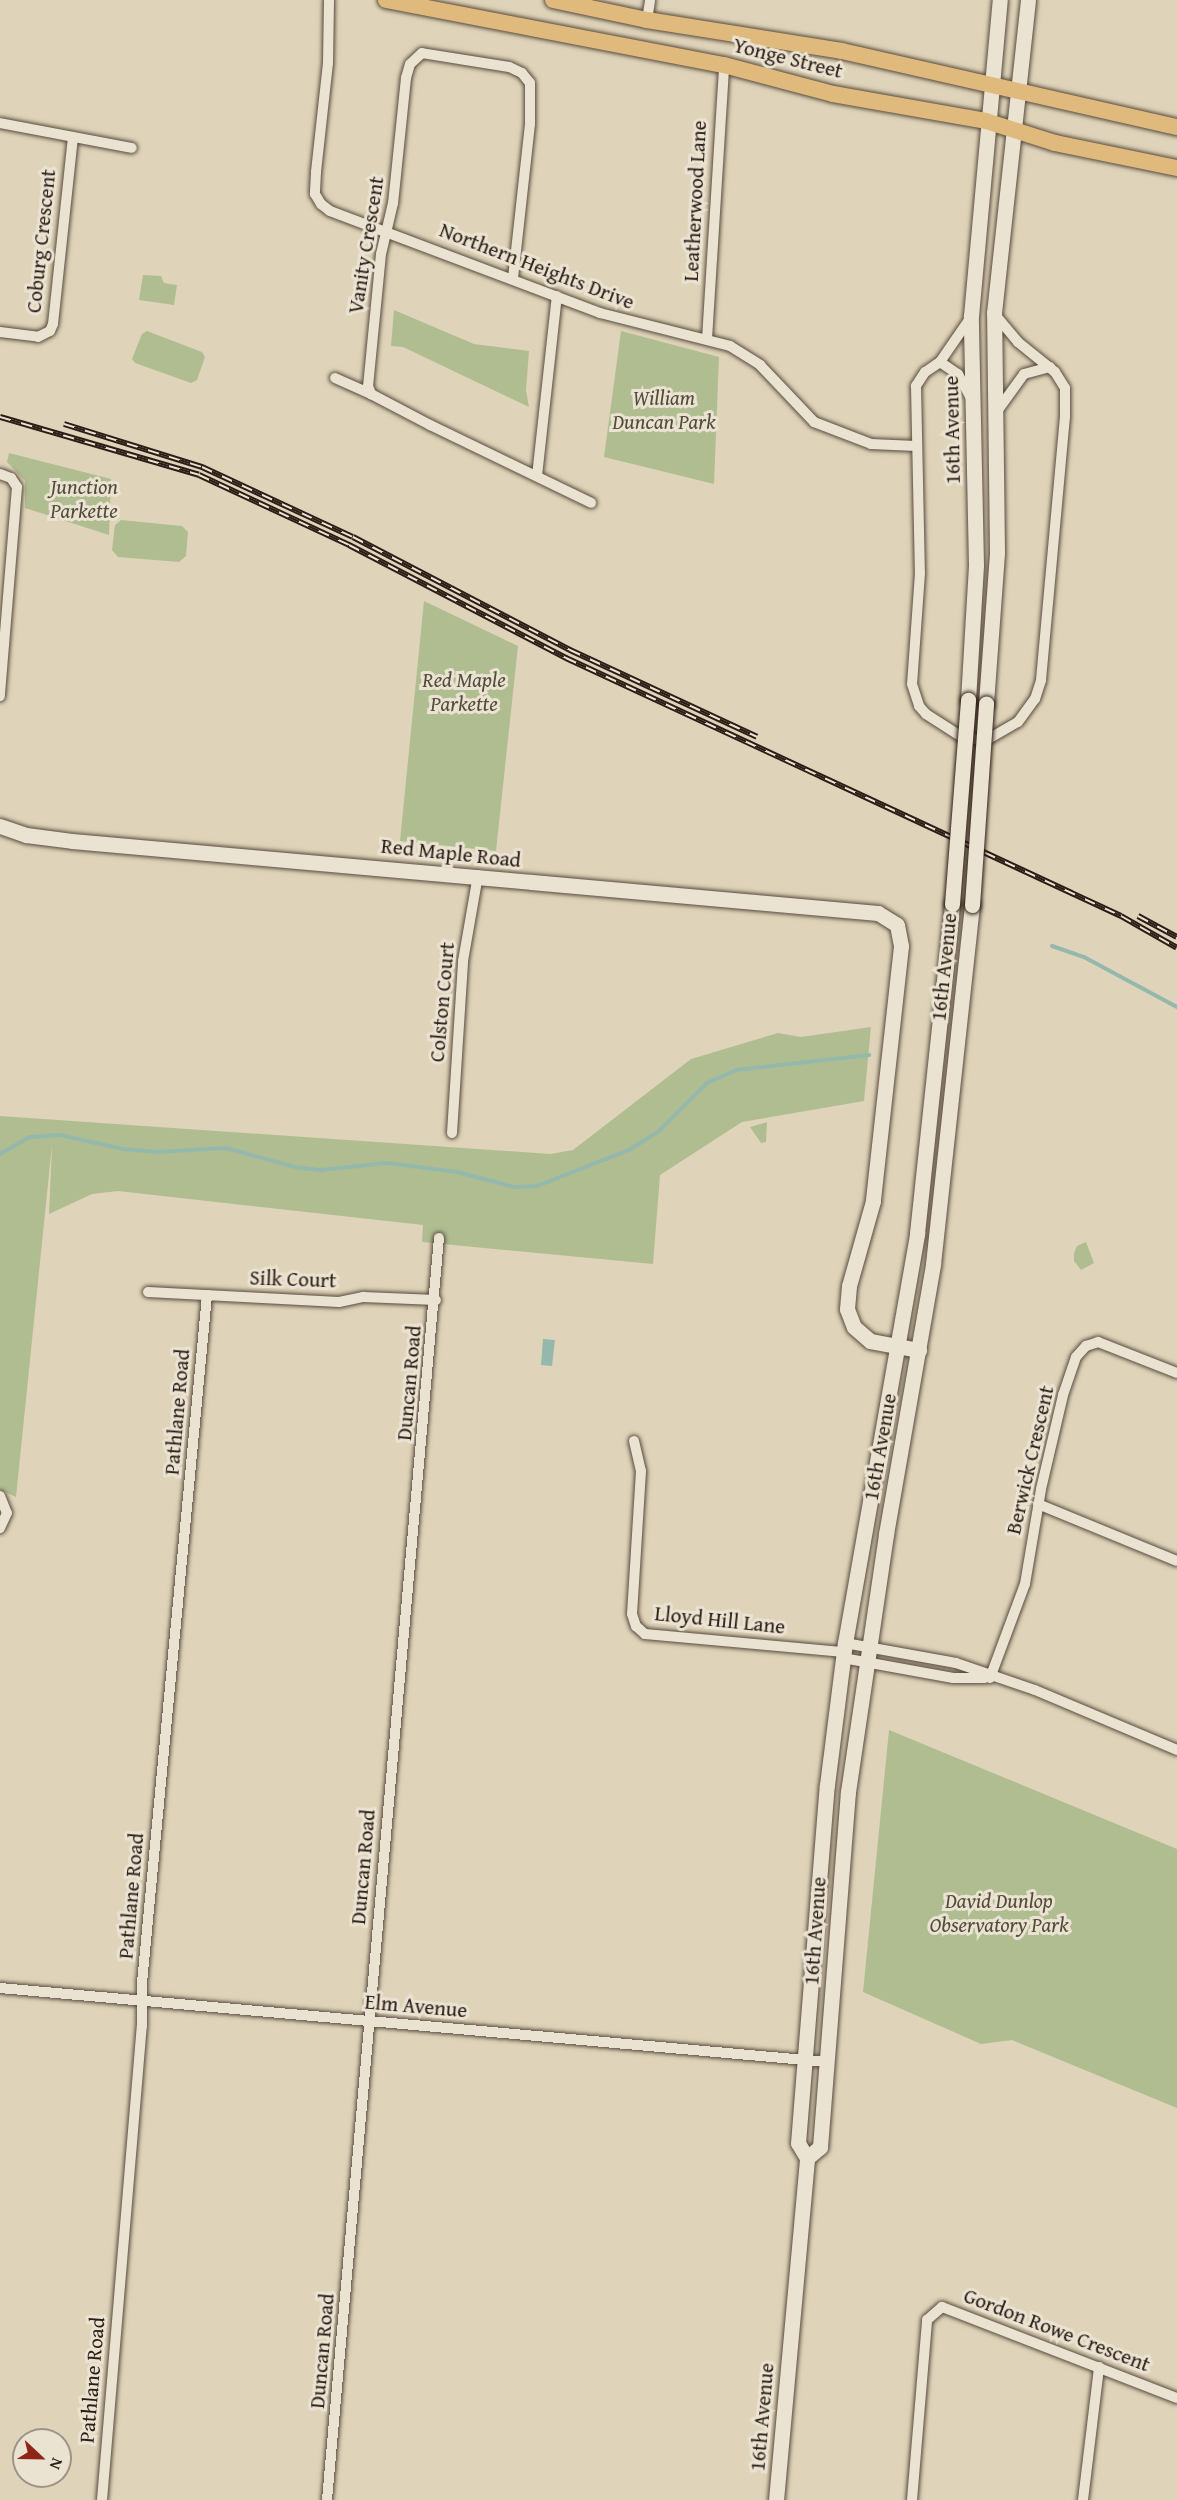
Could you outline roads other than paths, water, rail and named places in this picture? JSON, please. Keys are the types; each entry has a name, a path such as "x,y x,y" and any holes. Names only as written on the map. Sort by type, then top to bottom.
{"main road":[{"name":"Yonge Street","path":"386,0 724,65 833,94 986,121 1055,143 1177,168"},
{"name":"Yonge Street","path":"553,0 647,20 842,51 993,83 1177,127"},
{"name":"16th Avenue","path":"776,2500 807,2158 798,2143 816,1899 844,1651 897,1347 934,1092 952,904 976,565 971,316 986,121 993,83 1000,0"},
{"name":"16th Avenue","path":"807,2158 820,2146 844,1834 867,1655 937,1234 972,905 997,552 994,313 1012,128 1028,0"},
{"name":"Red Maple Road","path":"0,826 26,835 72,842 478,875 878,913 897,925"},
{"name":"16th Avenue","path":"897,925 900,958 879,1158 848,1309 854,1327 870,1341 897,1347"},
{"path":"897,1347 919,1350"}],"street":[{"name":"Northern Heights Drive","path":"328,0 328,63 315,194 330,211 630,322 707,339 749,355 806,415 837,434 871,444 916,446"},
{"path":"647,20 650,0"},
{"name":"Vanity Crescent","path":"371,394 368,386 371,344 406,78 414,58 422,53 440,53 509,67 522,73 530,83 531,96 513,278"},
{"name":"Leatherwood Lane","path":"707,339 724,65"},
{"path":"0,123 132,148"},
{"name":"Coburg Crescent","path":"0,332 38,337 50,331 53,324 73,138"},
{"path":"537,476 557,296"},
{"name":"16th Avenue","path":"971,316 940,362 925,372 916,386 920,573 914,694 919,706 947,729 962,737 990,738 1028,712 1041,680 1055,559 1065,407 1065,388 1050,367 1017,342 994,313"},
{"path":"940,362 958,374 972,400"},
{"name":"16th Avenue","path":"995,414 1024,374 1050,367"},
{"path":"335,378 591,502"},
{"path":"0,474 11,478 16,487 0,696"},
{"name":"Colston Court","path":"452,1133 463,960 478,875"},
{"name":"Duncan Road","path":"327,2500 436,1300 439,1238"},
{"name":"Silk Court","path":"148,1292 339,1302 363,1297 436,1300"},
{"name":"Pathlane Road","path":"102,2500 142,2002 207,1295"},
{"name":"Berwick Crescent","path":"990,1678 1020,1602 1038,1504 1063,1395 1076,1357 1086,1346 1098,1342 1177,1373"},
{"name":"Lloyd Hill Lane","path":"634,1441 642,1471 632,1614 636,1626 645,1634 844,1651"},
{"path":"0,1496 7,1513 0,1528"},
{"path":"1038,1504 1177,1561"},
{"path":"844,1651 956,1663 990,1678 1035,1690 1177,1749"},
{"path":"867,1655 953,1678 990,1678"},
{"name":"Elm Avenue","path":"0,1988 828,2062"},
{"name":"Gordon Rowe Crescent","path":"912,2500 925,2336 933,2312 942,2307 954,2309 1177,2398"},
{"path":"1083,2500 1093,2394 1099,2367"}],"water":[{"path":"543,1339 555,1340 552,1366 541,1365"}],"waterway":[{"path":"1052,946 1084,957 1177,1007"},
{"path":"0,1154 30,1137 60,1135 123,1149 158,1152 226,1148 295,1167 321,1170 387,1163 457,1172 514,1187 537,1186 629,1150 659,1131 707,1083 736,1070 869,1055"}],"railway":[{"path":"0,417 199,475 349,545 566,658 1121,916 1177,948"},
{"path":"64,424 202,467 353,537 570,650 757,737"},
{"path":"1138,916 1177,937"}],"park label":[{"name":"William Duncan Park","path":"664,410"},
{"name":"Junction Parkette","path":"84,499"},
{"name":"Red Maple Parkette","path":"464,692"},
{"name":"David Dunlop Observatory Park","path":"999,1913"}]}
